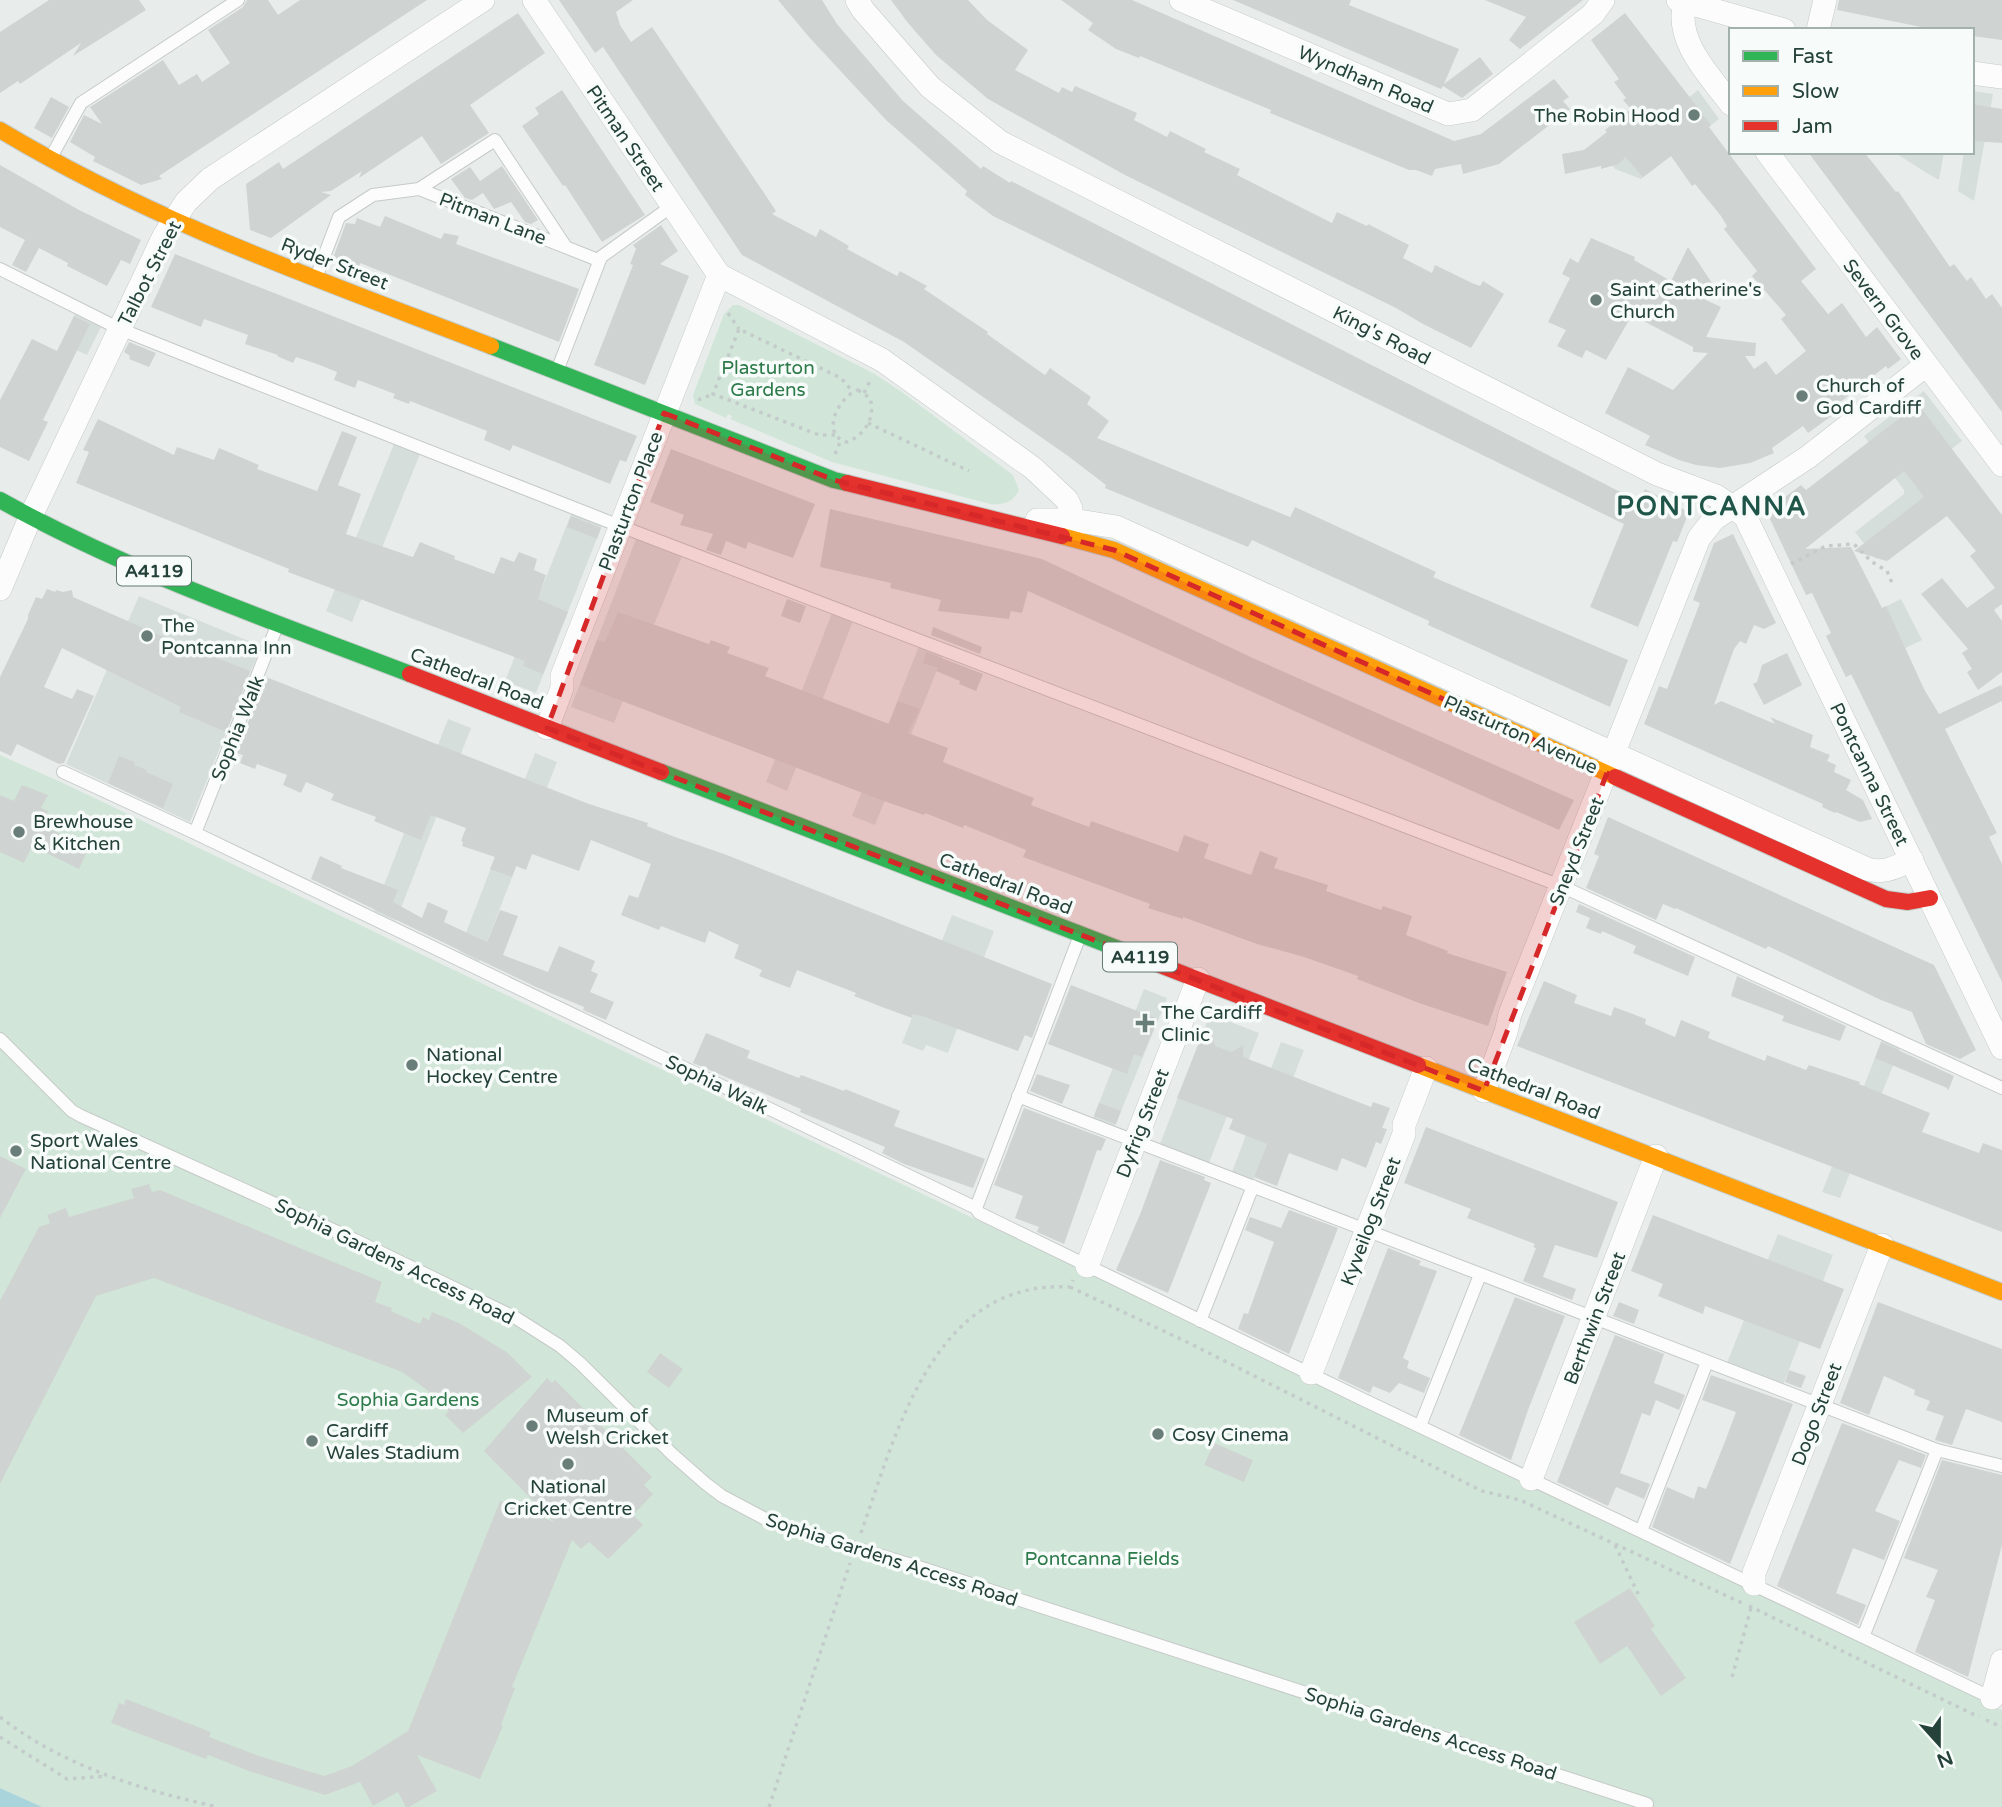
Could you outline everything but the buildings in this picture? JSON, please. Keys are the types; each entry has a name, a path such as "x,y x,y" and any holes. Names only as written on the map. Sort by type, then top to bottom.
{"main road":[{"name":"Ryder Street","path":"0,130 118,196 208,236 664,413"},
{"path":"664,413 834,480 1004,520"},
{"name":"Cathedral Road","path":"0,500 30,518 278,623 2002,1292"},
{"name":"Plasturton Avenue","path":"1610,763 1885,899 1901,903 1930,898"}],"street":[{"name":"Talbot Street","path":"0,589 30,518 120,329 173,221 186,202 203,185 483,0"},
{"name":"Pitman Street","path":"534,0 719,275"},
{"name":"King's Road","path":"857,0 930,87 999,142 1657,474 1716,496 1732,506"},
{"name":"Wyndham Road","path":"1181,0 1448,114 1472,110 1592,14 1603,0"},
{"path":"1818,28 1825,0"},
{"path":"1729,101 1703,67 1688,41 1682,21 1681,1 1777,28"},
{"path":"1974,73 2002,77"},
{"name":"Severn Grove","path":"1768,154 2002,465"},
{"path":"203,185 199,197 200,209 208,236"},
{"path":"719,275 882,359 1049,480 1067,500 1073,530 1004,520"},
{"name":"Plasturton Place","path":"547,727 562,688 562,676 719,275"},
{"path":"1732,506 1808,457 1926,365"},
{"name":"Sneyd Street","path":"1484,1091 1510,1014 1699,538 1714,519 1732,506"},
{"name":"Pontcanna Street","path":"1732,506 1745,516 2002,1048"},
{"name":"Plasturton Avenue","path":"1073,530 1109,526 1119,541 1610,763 1867,869 1879,872 1890,870 1912,860"},
{"name":"Dyfrig Street","path":"1081,1269 1198,979"},
{"name":"Kyveilog Street","path":"1311,1373 1404,1134 1426,1068"},
{"name":"Berthwin Street","path":"1531,1479 1656,1156"},
{"name":"Dogo Street","path":"1753,1592 1754,1573 1881,1245"},
{"path":"1992,1698 2002,1661"}],"lane":[{"path":"50,160 81,103 238,0"},
{"name":"Pitman Lane","path":"316,278 339,217 373,195 419,189 495,140 566,247"},
{"name":"Pitman Lane","path":"419,189 598,260"},
{"path":"557,372 598,260 672,206"},
{"path":"0,269 120,329 621,526 1561,886 2002,1088"},
{"name":"Sophia Walk","path":"195,833 278,623"},
{"name":"Sophia Walk","path":"63,772 976,1208 979,1213 1081,1269 1200,1321 1641,1531 1753,1592 1863,1637 1992,1698"},
{"path":"976,1208 1080,934"},
{"name":"Sophia Gardens Access Road","path":"0,1039 80,1116 320,1224 516,1318 560,1346 580,1363 672,1454 722,1496 773,1523 1647,1804"},
{"path":"1018,1096 1937,1450 2002,1466"},
{"path":"1200,1321 1253,1186"},
{"path":"1420,1426 1480,1275"},
{"path":"1641,1531 1707,1362"},
{"path":"1863,1637 1937,1450"}],"path":[{"path":"724,308 739,329 841,379 853,392"},
{"path":"739,329 713,394 819,435 835,435 847,442 862,433 868,423 872,405 870,398 864,393 848,394 840,404 833,426 835,435"},
{"path":"864,393 873,373"},
{"path":"868,423 969,471"},
{"path":"1786,566 1826,546 1854,544 1872,562 1887,571 1892,583"},
{"path":"1070,1287 1081,1269"},
{"path":"769,1807 855,1548 909,1402 925,1372 951,1336 984,1307 1006,1296 1056,1286 1070,1287 1187,1342 1482,1491 1510,1497 1614,1543 2002,1727"},
{"path":"1614,1543 1640,1598"},
{"path":"1732,1677 1753,1592"},
{"path":"0,1717 50,1751 109,1776 218,1807"},
{"path":"0,1737 67,1779 109,1776"}],"highlighted area":[{"path":"664,413 834,480 1114,550 1607,773 1484,1091 547,728"}],"shaded area":[{"path":"1698,90 1719,119 1641,179 1615,169 1609,161"},
{"path":"1974,91 1993,94 1974,201 1958,191 1964,154 1974,154"},
{"path":"1897,154 1944,154 1939,180"},
{"path":"75,314 101,327 87,355 76,350 84,334 69,326"},
{"path":"1924,391 1962,441 1911,480 1931,505 1927,530 1887,561 1875,558 1855,532 1904,494 1904,490 1864,436"},
{"path":"394,444 420,454 352,622 326,611"},
{"path":"572,512 603,523 536,693 505,681"},
{"path":"636,539 682,556 614,723 571,707"},
{"path":"139,596 261,646 190,822 66,764"},
{"path":"1901,599 1922,640 1846,677 1826,636"},
{"path":"832,613 853,621 787,791 766,782"},
{"path":"919,646 943,655 875,825 852,816"},
{"path":"448,719 471,728 396,921 374,911"},
{"path":"535,753 557,762 479,962 459,951"},
{"path":"952,915 994,931 948,1053 926,1045 923,1051 902,1043"},
{"path":"1144,989 1167,998 1115,1126 1093,1118"},
{"path":"1210,1014 1259,1033 1209,1163 1160,1144"},
{"path":"1882,1040 1900,1048 1840,1198 1822,1192"},
{"path":"1281,1042 1304,1050 1253,1180 1232,1172"},
{"path":"1778,1234 1833,1255 1783,1385 1727,1363"}],"green space":[{"name":"Plasturton Gardens","path":"733,305 739,305 873,373 902,392 1013,475 1019,490 1014,498 1000,504 990,504 832,462 730,419 732,416 728,414 726,418 695,404 693,395 724,314"},
{"name":"Sophia Gardens","path":"0,755 2002,1710 2002,1807 42,1807 0,1788"}],"water":[{"path":"0,1788 42,1807 0,1807"}],"traffic: fast":[{"path":"491,346 847,483"},
{"path":"0,500 150,573 410,674"},
{"path":"661,772 1142,958"}],"traffic: slow":[{"path":"0,130 118,194 179,222 303,274 491,346"},
{"path":"1062,536 1114,550 1615,777"},
{"path":"1418,1065 2002,1292"}],"traffic: jam":[{"path":"847,483 1062,536"},
{"path":"410,674 661,772"},
{"path":"1615,777 1886,899 1908,902 1930,898"},
{"path":"1142,958 1418,1065"}],"place":[{"name":"The Robin Hood","path":"1694,115"},
{"name":"Saint Catherine's Church","path":"1596,300"},
{"name":"Church of God Cardiff","path":"1802,396"},
{"name":"The Pontcanna Inn","path":"147,636"},
{"name":"Brewhouse & Kitchen","path":"19,832"},
{"name":"The Cardiff Clinic","path":"1145,1023"},
{"name":"National Hockey Centre","path":"412,1065"},
{"name":"Sport Wales National Centre","path":"16,1151"},
{"name":"Museum of Welsh Cricket","path":"532,1426"},
{"name":"Cosy Cinema","path":"1158,1434"},
{"name":"Cardiff Wales Stadium","path":"312,1441"},
{"name":"National Cricket Centre","path":"568,1464"}],"district":[{"name":"PONTCANNA","path":"1712,506"}],"park label":[{"name":"Pontcanna Fields","path":"1102,1558"}]}
